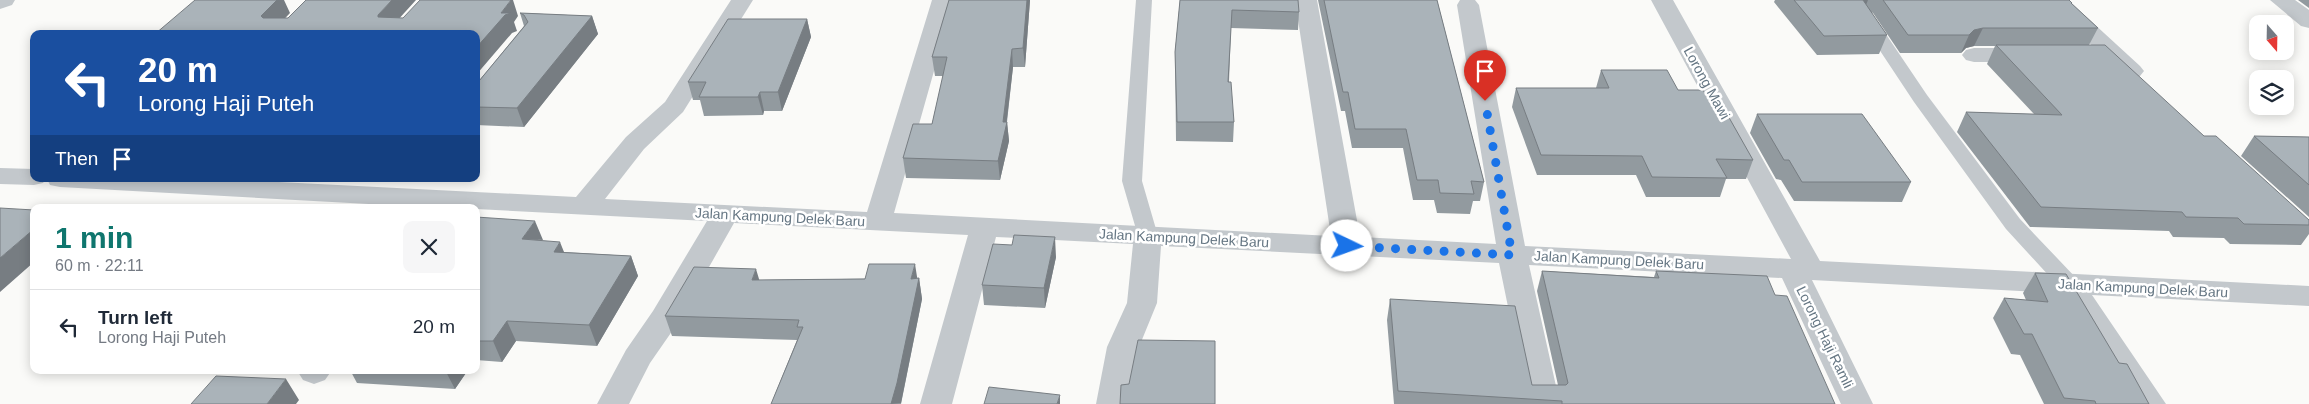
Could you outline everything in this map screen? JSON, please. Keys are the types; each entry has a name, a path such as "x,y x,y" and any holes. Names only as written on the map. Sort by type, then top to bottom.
{"street":[{"path":"0,2 4,0"},
{"path":"584,206 636,143 674,107 742,0"},
{"path":"878,222 943,0"},
{"path":"1306,0 1347,246"},
{"name":"Lorong Mawi","path":"1662,0 1802,270"},
{"path":"2055,0 2150,88"},
{"path":"2281,0 2309,21"},
{"path":"1468,5 1512,255 1544,404"},
{"path":"1974,55 2049,55"},
{"path":"2086,55 2114,55"},
{"name":"Jalan Kampung Delek Baru","path":"171,182 398,187 451,204"},
{"name":"Jalan Kampung Delek Baru","path":"480,204 584,206 2309,296"},
{"path":"613,404 637,358 664,319 725,214"},
{"path":"936,404 985,227"},
{"path":"1112,404 1123,347 1142,303 1148,236"},
{"name":"Lorong Haji Ramli","path":"1802,270 1857,404"},
{"path":"2069,284 2150,404"}],"lane":[{"path":"1144,0 1132,181 1148,236"},
{"path":"1865,16 1920,98 2013,224 2069,284"}],"building":[{"path":"195,0 277,0 261,16 263,18 288,18 306,0 392,0 378,17 403,18 420,0 511,0 501,13 511,13 505,15 480,43 480,30 160,30"},
{"path":"949,0 1027,0 1023,48 1012,49 1003,122 1007,122 998,161 903,158 913,124 932,124 947,57 932,57"},
{"path":"1180,0 1298,0 1299,12 1232,10 1228,82 1231,82 1234,122 1177,122 1175,52"},
{"path":"1324,0 1437,0 1484,182 1471,181 1474,194 1440,193 1438,180 1417,180 1406,129 1355,129 1348,92 1343,92"},
{"path":"1794,0 1863,0 1887,35 1824,36"},
{"path":"1883,0 2069,0 2098,28 1983,28 1974,30 1969,35 1908,35"},
{"path":"520,13 592,16 517,108 480,107 480,80 528,22 524,15"},
{"path":"728,19 807,19 778,92 760,92 758,97 699,97 706,82 688,82"},
{"path":"1996,45 2105,45 2204,136 2216,136 2309,220 2309,225 2244,224 2238,218 2186,217 2182,212 2041,207 1966,112 2062,115"},
{"path":"1601,70 1667,70 1678,90 1703,90 1717,114 1727,114 1753,160 1716,159 1727,178 1652,177 1642,156 1541,155 1516,88 1609,88"},
{"path":"1757,114 1862,114 1911,182 1802,182 1789,160 1784,160"},
{"path":"2254,136 2309,137 2309,185"},
{"path":"0,208 30,210 30,232 0,258"},
{"path":"480,217 535,221 522,239 560,242 554,252 631,256 589,325 507,321 493,341 480,341"},
{"path":"1014,235 1055,237 1044,288 982,285 993,244 1012,245"},
{"path":"869,264 915,264 911,279 919,278 891,404 771,404 803,327 797,327 799,320 665,316 694,267 756,269 752,280 865,279"},
{"path":"1542,271 1659,278 1656,271 1767,276 1775,295 1787,296 1835,404 1562,404 1562,401 1398,391 1390,299 1515,306 1532,385 1566,385 1568,383"},
{"path":"2035,273 2066,274 2119,363 2127,364 2149,404 2096,404 2095,401 2064,398 2032,334 2024,334 2004,298 2048,302"},
{"path":"1138,340 1215,341 1215,404 1120,404 1121,385 1129,384"},
{"path":"216,376 286,379 267,404 191,404"},
{"path":"989,387 1060,395 1057,404 984,404"}],"route":[{"path":"1347,246 1512,255 1485,101"}]}
